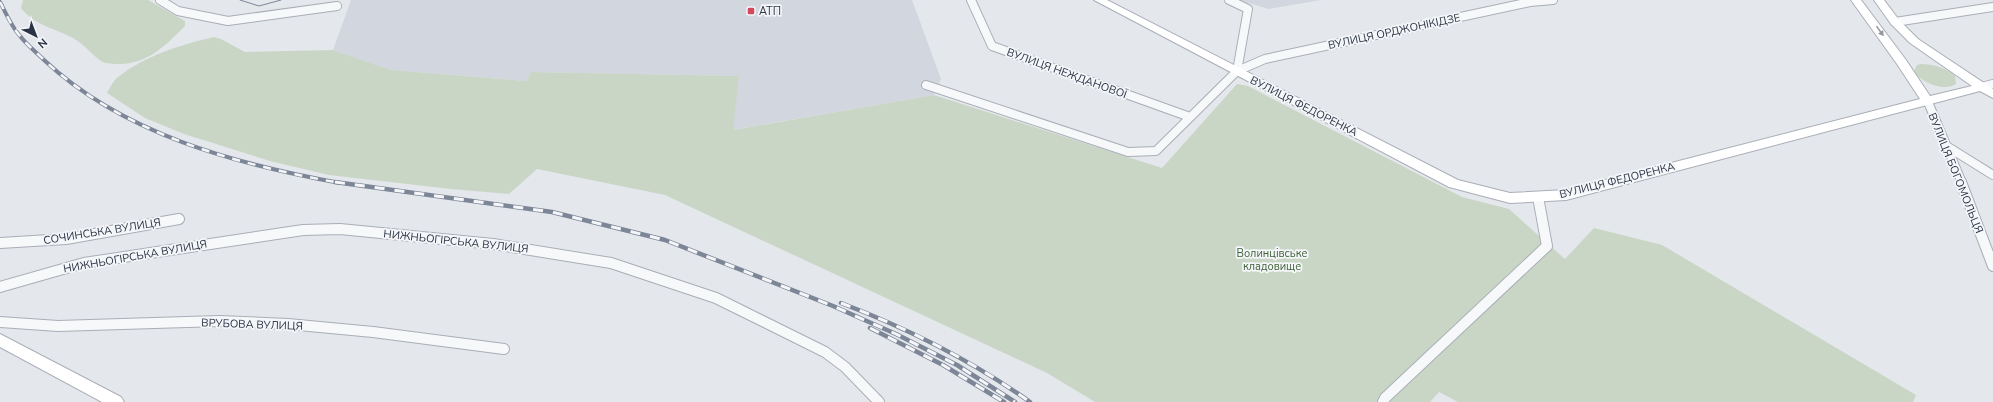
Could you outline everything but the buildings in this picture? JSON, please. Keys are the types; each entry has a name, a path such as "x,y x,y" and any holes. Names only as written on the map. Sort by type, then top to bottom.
{"street":[{"path":"160,0 178,11 228,21 337,6"},
{"name":"ВУЛИЦЯ НЕЖДАНОВОЇ","path":"971,0 992,46 1190,117"},
{"name":"ВУЛИЦЯ ФЕДОРЕНКА","path":"1099,0 1454,184 1510,198 1566,195 1928,102 1980,87"},
{"path":"1229,0 1248,9 1237,71"},
{"name":"ВУЛИЦЯ ОРДЖОНІКІДЗЕ","path":"926,85 1128,152 1156,151 1237,71 1265,58 1530,2 1553,0"},
{"path":"1856,0 1902,62 1928,102"},
{"path":"1879,0 1895,22 1914,41 1980,87 1993,94"},
{"path":"1895,22 1993,7"},
{"path":"1980,87 1993,84"},
{"name":"ВУЛИЦЯ БОГОМОЛЬЦЯ","path":"1928,102 1948,147 1993,266"},
{"path":"1948,147 1993,175"},
{"path":"1383,402 1385,398 1547,246 1538,196"},
{"name":"СОЧИНСЬКА ВУЛИЦЯ","path":"0,243 66,240 179,219"},
{"name":"НИЖНЬОГІРСЬКА ВУЛИЦЯ","path":"0,287 84,263 303,230 340,229 493,244 611,263 716,298 826,352 845,366 879,402"},
{"name":"ВРУБОВА ВУЛИЦЯ","path":"0,322 58,326 219,322 288,324 373,332 504,349"},
{"path":"0,340 116,402"}],"shaded area":[{"path":"351,0 912,0 941,79 934,95 732,130 739,76 531,72 527,81 391,70 333,50"},
{"path":"1238,0 1321,0 1269,9"}],"green space":[{"path":"23,0 148,0 185,21 185,26 171,40 148,57 129,63 107,63 101,61 81,43 73,38 45,26 26,14 21,8"},
{"name":"Волинцівське кладовище","path":"214,37 221,39 245,52 333,50 391,70 527,81 531,72 739,76 733,130 934,95 1162,168 1237,84 1248,86 1462,197 1509,209 1565,259 1594,228 1662,245 1916,395 1913,402 1458,402 1439,392 1430,402 1095,402 1047,373 665,195 537,169 509,194 329,175 270,161 184,134 145,118 107,93 116,79 127,70 138,64 163,52 189,43"},
{"path":"1921,64 1935,66 1948,71 1955,76 1956,84 1939,87 1927,82 1914,71 1917,65"}],"tram line":[{"path":"240,0 259,6 281,0"}],"railway":[{"path":"0,2 14,28 44,60 75,86 109,108 182,142 221,155 261,166 335,182"},
{"path":"335,182 552,212 665,240 833,306 896,334 957,365 1015,402"},
{"path":"335,182 340,183"},
{"path":"841,303 939,346 985,372 1030,402"},
{"path":"870,328 943,365 1004,402"}],"place":[{"name":"АТП","path":"751,11"}]}
